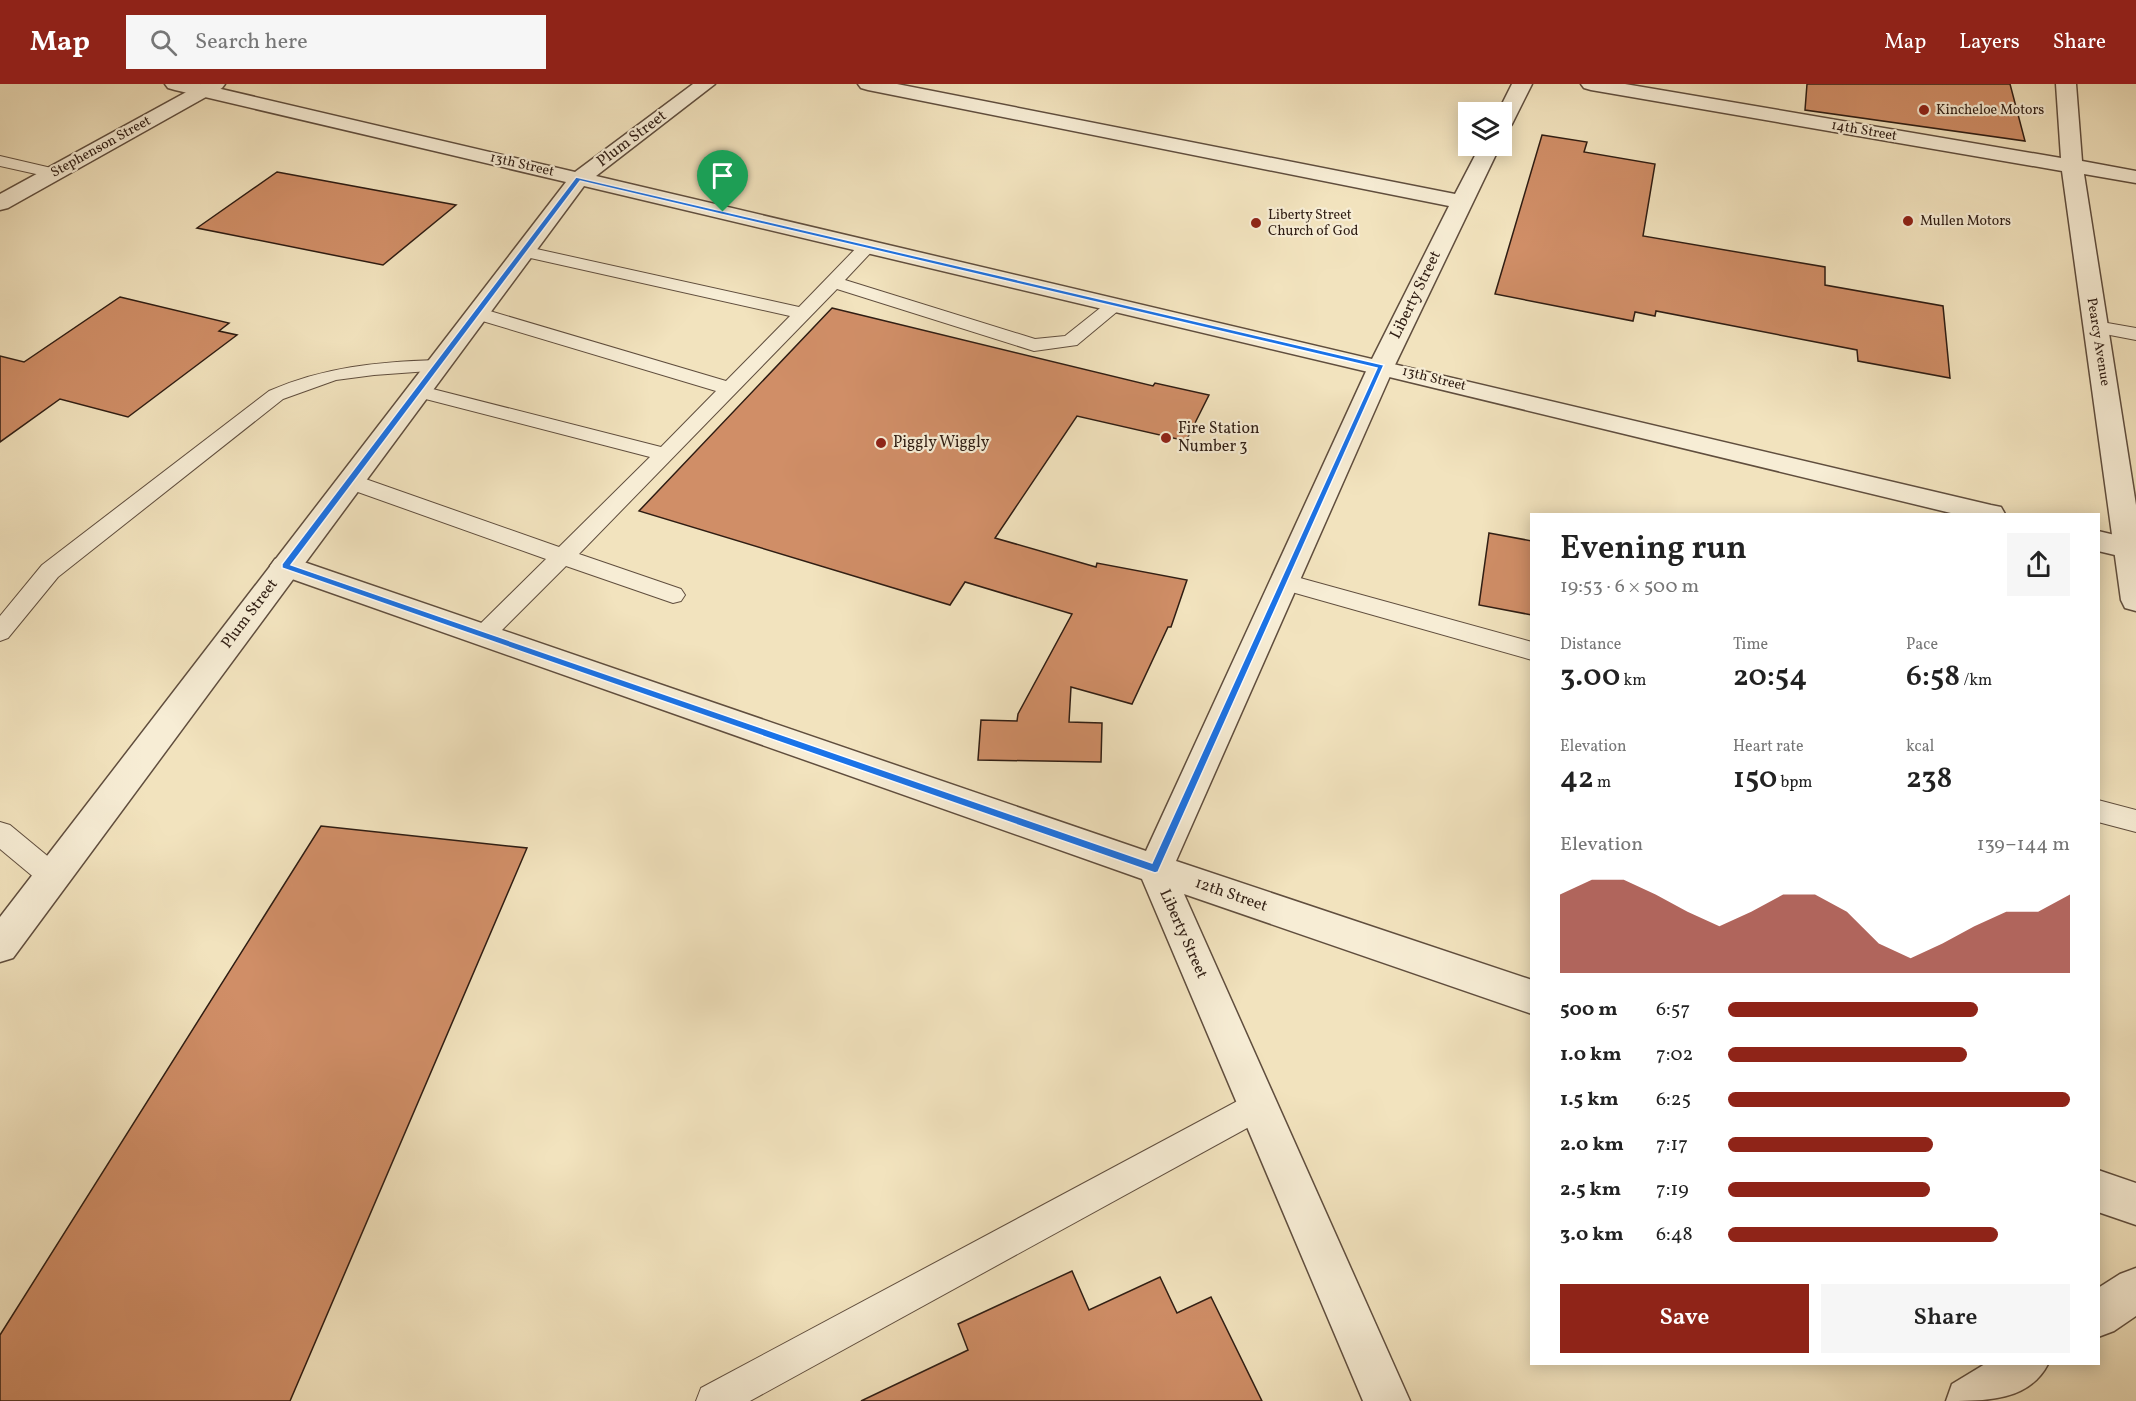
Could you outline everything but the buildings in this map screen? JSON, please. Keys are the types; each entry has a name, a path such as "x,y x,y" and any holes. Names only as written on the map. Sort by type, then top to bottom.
{"street":[{"name":"13th Street","path":"175,84 209,87 579,178 1987,513"},
{"name":"Plum Street","path":"0,946 579,178 705,84"},
{"path":"868,84 1461,202"},
{"path":"1512,104 1522,84"},
{"name":"14th Street","path":"1591,84 2136,177"},
{"name":"Pearcy Avenue","path":"2067,84 2072,166 2133,549 2136,600"},
{"name":"Stephenson Street","path":"0,202 209,87"},
{"name":"Liberty Street","path":"1387,1401 1155,869 1282,581 1381,367 1485,156"},
{"path":"2100,541 2133,549"},
{"name":"12th Street","path":"285,566 1530,997"},
{"path":"2100,1192 2136,1204"},
{"path":"2100,1314 2136,1290"},
{"path":"1969,1401 2023,1365"}],"lane":[{"path":"0,161 54,173"},
{"path":"483,635 730,388 868,246"},
{"path":"523,251 803,313"},
{"path":"833,282 1034,345 1070,341 1116,305"},
{"path":"476,313 730,388"},
{"path":"2096,327 2136,334"},
{"path":"0,633 50,571 276,395 302,382 333,373 363,368 436,366"},
{"path":"417,391 664,454"},
{"path":"350,481 673,595"},
{"path":"1282,581 1530,650"},
{"path":"2100,812 2136,821"},
{"path":"0,833 52,876"},
{"path":"714,1401 1258,1105"}],"place":[{"name":"Kincheloe Motors","path":"1924,110"},
{"name":"Mullen Motors","path":"1908,221"},
{"name":"Liberty Street Church of God","path":"1256,223"},
{"name":"Fire Station Number 3","path":"1166,438"},
{"name":"Piggly Wiggly","path":"881,443"}],"route":[{"path":"579,178 723,212 1381,367 1282,581 1155,869 285,566 579,178"}]}
